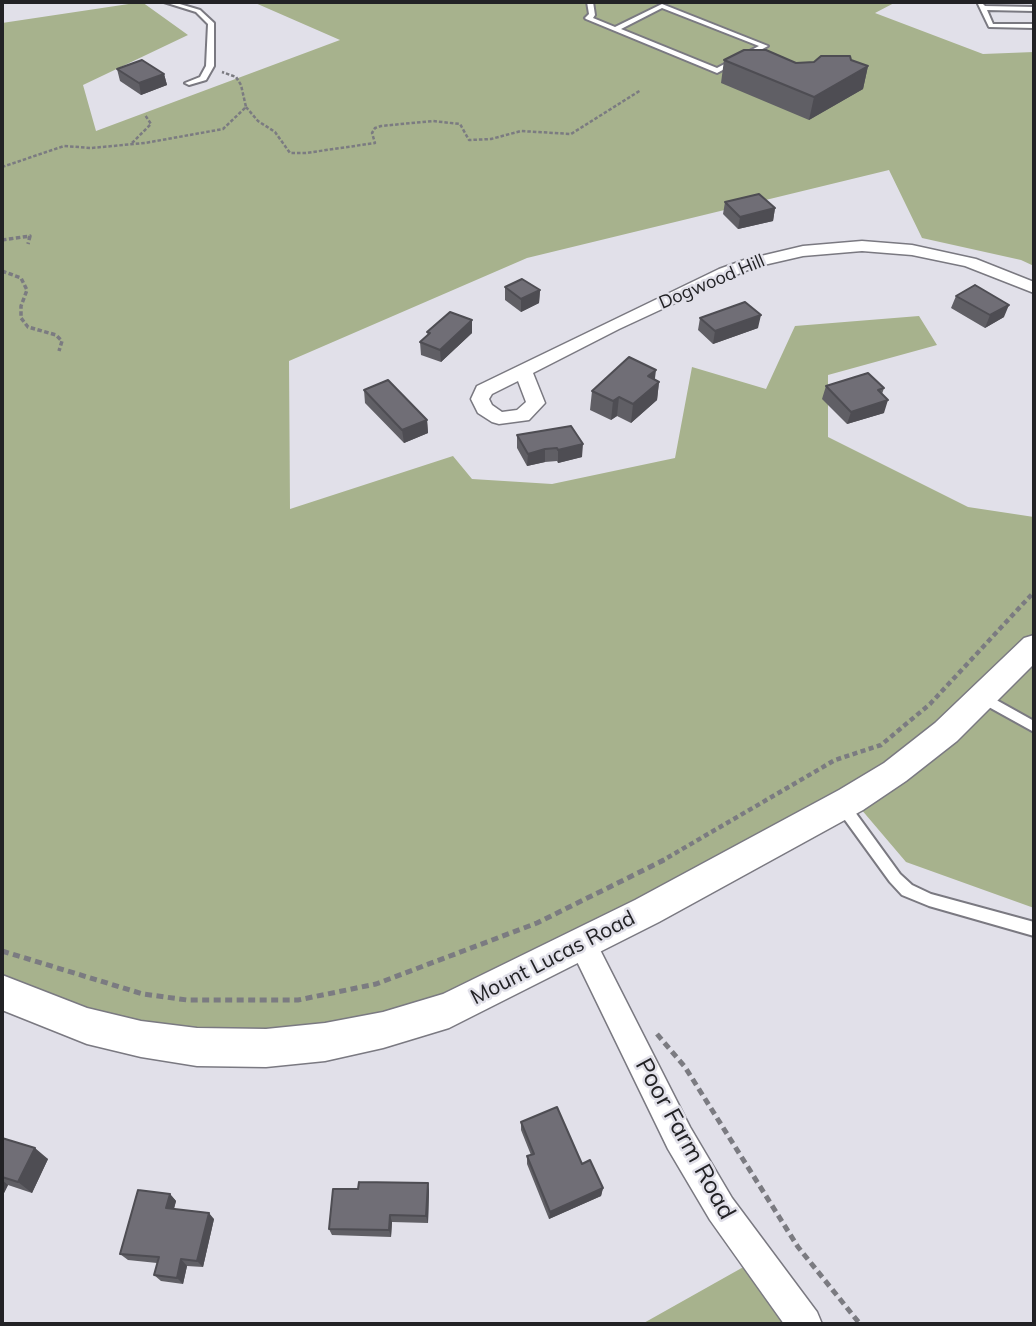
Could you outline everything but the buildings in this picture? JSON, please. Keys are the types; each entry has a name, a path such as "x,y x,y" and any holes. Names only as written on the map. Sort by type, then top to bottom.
{"street":[{"name":"Dogwood Hill","path":"523,371 613,325 725,273 750,263 803,251 862,246 912,250 970,262 1034,288"},
{"name":"Mount Lucas Road","path":"2,993 87,1026 141,1039 197,1047 266,1048 325,1042 383,1030 449,1010 647,911 842,805 895,772 946,732 1034,646"},
{"name":"Poor Farm Road","path":"582,943 679,1138 721,1209 805,1324"}],"lane":[{"path":"167,2 181,4 206,16 211,23 210,66 203,78 189,83"},
{"path":"590,2 592,15 588,18 717,71 765,46 662,6 615,29"},
{"path":"1034,9 982,6 991,26 1034,26"},
{"path":"982,697 1034,727"},
{"path":"842,805 907,890 929,900 1034,929"}],"path":[{"path":"210,66 236,77 241,85 246,107 258,121 275,132 290,153 375,143 372,133 375,128 433,121 460,124 469,140 491,139 522,131 571,134 641,90"},
{"path":"2,167 24,162 64,146 91,148 132,144 223,129 246,107"},
{"path":"132,144 151,124 145,115"},
{"path":"2,240 30,236 28,244"},
{"path":"2,271 21,278 27,290 21,306 21,318 28,327 56,335 62,341 59,351"},
{"path":"2,951 143,994 187,1000 298,1000 376,984 570,908 666,859 835,760 881,745 930,704 1034,592"},
{"path":"650,1027 685,1067 798,1247 860,1324"}],"green space":[{"path":"142,2 188,35 83,85 96,131 340,40 253,2 896,2 875,13 983,54 1034,52 1034,266 1021,260 922,238 889,170 527,258 289,361 290,509 453,456 472,479 552,484 675,458 692,367 766,389 795,326 919,316 937,345 828,375 828,437 968,507 1034,517 1034,908 906,862 849,795 378,1027 179,1043 2,987 2,23"},
{"path":"747,1265 786,1324 642,1324"}]}
